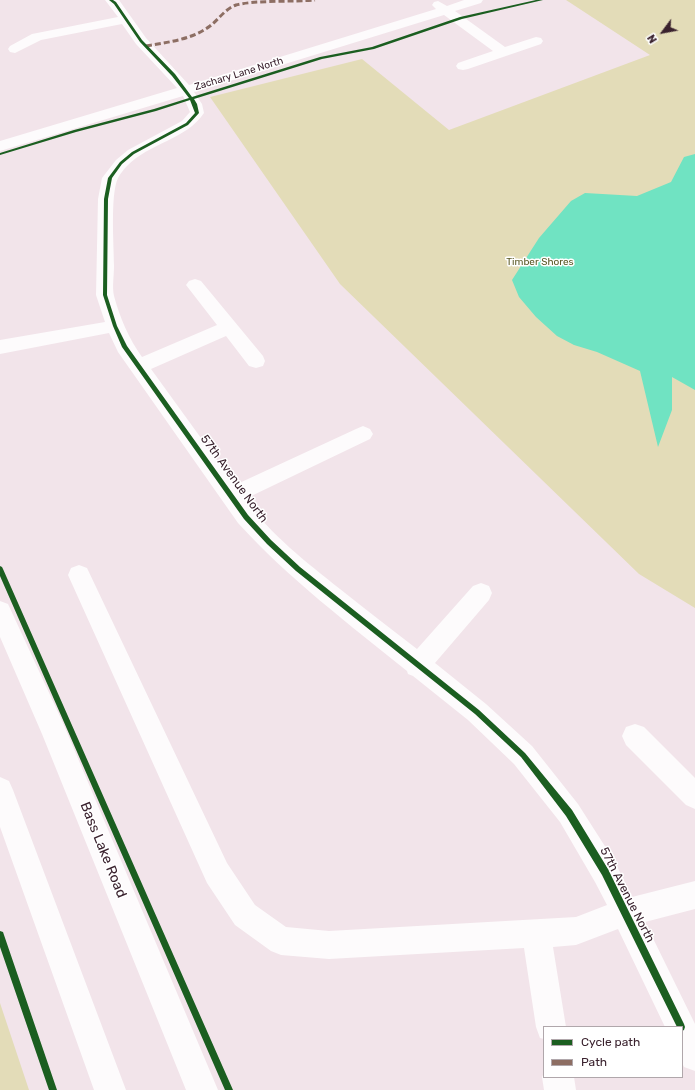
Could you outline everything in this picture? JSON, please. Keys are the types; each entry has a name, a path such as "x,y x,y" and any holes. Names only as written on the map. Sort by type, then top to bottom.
{"street":[{"name":"57th Avenue North","path":"111,0 140,40 178,82 196,106 197,113 187,124 133,153 121,163 110,178 106,199 105,296 115,326 125,347 246,517 269,542 298,569 417,666 477,712 523,755 569,813 605,872 680,1026"},
{"name":"Zachary Lane North","path":"0,146 178,82 446,10 477,0"},
{"path":"429,1 446,10 503,52"},
{"path":"15,49 37,37 126,19"},
{"path":"463,66 536,41"},
{"path":"0,134 131,93"},
{"path":"195,285 256,361"},
{"path":"0,347 115,326"},
{"path":"138,366 229,327"},
{"path":"232,496 363,434"},
{"path":"79,575 217,873 245,915 280,941 329,945 576,931 624,913 695,895"},
{"path":"417,666 482,593"},
{"name":"Bass Lake Road","path":"0,611 54,732 202,1090"},
{"path":"635,736 695,796"},
{"path":"0,790 110,1090"},
{"path":"536,934 551,1026"},
{"name":"57th Avenue North","path":"683,1032 695,1056"},
{"path":"558,1078 560,1090"}],"green space":[{"name":"Timber Shores","path":"566,0 695,0 695,608 639,574 340,284 210,97 362,59 449,130 650,55"},
{"path":"0,1003 29,1090 0,1090"}],"shaded area":[{"path":"695,154 695,390 672,377 672,410 658,447 640,371 597,352 574,345 557,336 536,317 519,297 512,280 539,238 571,201 585,193 637,196 671,182 684,157"}],"marked path":[{"path":"146,46 179,40 203,31 225,12 236,5 315,0"}],"cycle path":[{"path":"111,0 115,3 141,41 182,85 195,104 197,113 187,124 133,153 121,163 110,178 106,199 105,295 115,326 125,347 246,517 269,542 298,569 477,712 523,755 569,813 605,872 681,1026"},
{"path":"0,154 75,131 155,110 321,58 373,48 461,18 541,0"},
{"path":"0,569 229,1090"},
{"path":"0,935 53,1090"}]}
